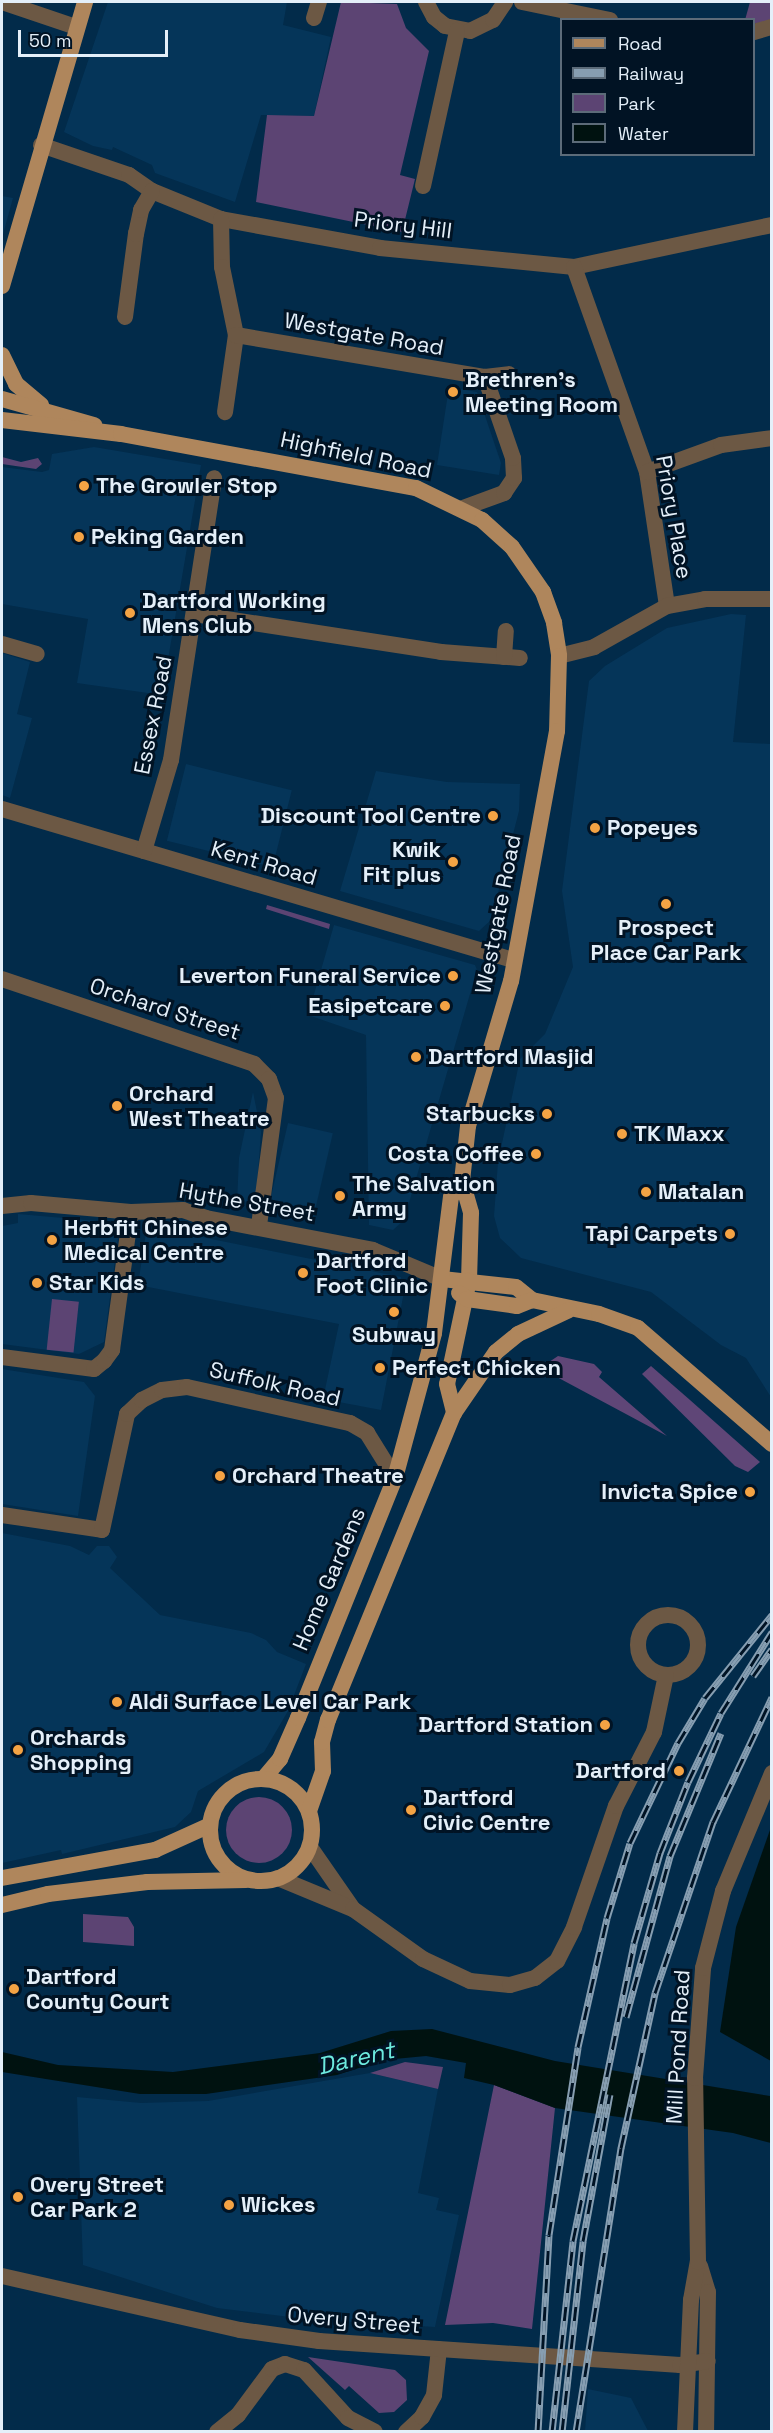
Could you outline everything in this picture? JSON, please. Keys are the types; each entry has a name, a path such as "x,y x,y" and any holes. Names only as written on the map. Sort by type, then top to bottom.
{"main road":[{"path":"2,286 41,145 85,2"},
{"name":"Highfield Road","path":"2,355 16,384 49,411"},
{"name":"Highfield Road","path":"2,399 121,434"},
{"name":"Highfield Road","path":"2,420 121,434 388,482 463,508 512,548 543,591"},
{"name":"Westgate Road","path":"469,1280 471,1213 462,1181 468,1126 511,981 513,960 557,731 558,656 554,623 543,591"},
{"name":"Home Gardens","path":"264,1778 280,1759 298,1718 395,1478 417,1406 442,1279 451,1197 462,1181"},
{"name":"Hythe Street","path":"442,1279 469,1280 516,1287 532,1300 569,1310 599,1314 638,1328 771,1444"},
{"name":"Hythe Street","path":"442,1279 467,1299 517,1306 532,1300"},
{"path":"454,1413 447,1384 467,1299 469,1280"},
{"path":"309,1811 324,1771 322,1743 328,1720 342,1694 454,1413 496,1352 518,1334 569,1310"},
{"path":"2,1905 48,1894 147,1882 250,1880 278,1878 301,1863 310,1847 313,1830 309,1811 292,1788 264,1778 241,1782 225,1793 214,1809 210,1825 217,1855 227,1868 250,1880"},
{"path":"2,1878 155,1850 210,1825"}],"street":[{"path":"2,2 76,27"},
{"path":"314,18 319,2"},
{"path":"426,2 434,17 457,31 482,28 493,20 504,2"},
{"path":"522,2 587,8 606,18"},
{"path":"755,31 771,27"},
{"path":"423,186 457,31"},
{"name":"Priory Hill","path":"41,145 129,175 152,191 221,219 380,248 574,267 771,225"},
{"path":"125,317 141,210 152,191"},
{"path":"221,219 222,267 236,334 225,412"},
{"name":"Priory Place","path":"574,267 647,472 667,606"},
{"name":"Westgate Road","path":"236,334 485,377 509,374"},
{"path":"463,508 504,493 514,478 513,458 485,377"},
{"path":"647,472 721,445 771,438"},
{"name":"Essex Road","path":"144,851 171,760 214,478"},
{"path":"558,656 594,647 667,606 705,599 771,599"},
{"path":"194,614 441,652 512,658 506,631"},
{"path":"2,644 37,654"},
{"name":"Kent Road","path":"2,809 513,960"},
{"name":"Orchard Street","path":"2,979 254,1064 269,1079 276,1098 259,1226"},
{"name":"Hythe Street","path":"2,1206 31,1203 131,1212 183,1210 206,1218 259,1226 373,1251 442,1279"},
{"path":"2,1357 94,1369 104,1361 112,1350 131,1212"},
{"name":"Suffolk Road","path":"2,1515 102,1530 127,1414 142,1400 162,1389 187,1387 321,1414 367,1433 395,1478"},
{"path":"278,1878 353,1909 414,1954 470,1981 510,1985 547,1971 566,1945 616,1806 654,1732 666,1675"},
{"name":"Mill Pond Road","path":"685,2432 691,2300 698,2262 695,2078 698,2015 706,1952 723,1891 771,1773"},
{"path":"310,1847 353,1909"},
{"name":"Mill Pond Road","path":"698,2262 708,2292 706,2432"},
{"name":"Overy Street","path":"2,2276 240,2330 356,2345 689,2365 708,2361"},
{"path":"406,2432 422,2417 434,2395 439,2349"},
{"path":"217,2432 238,2415 272,2369 285,2364 304,2370 348,2418 375,2432"}],"shaded area":[{"path":"108,2 287,2 283,25 331,37 314,116 261,115 235,202 155,173 152,165 113,147 112,150 93,146 64,132"},
{"path":"2,196 13,198 2,238"},
{"path":"449,387 477,392 501,463 499,475 437,465"},
{"path":"94,447 201,465 162,695 77,683 88,619 2,604 2,467 42,472 49,470 52,454"},
{"path":"731,614 746,615 733,742 771,744 771,1397 746,1358 721,1345 651,1292 521,1258 500,1238 494,1216 498,1162 520,1059 545,1034 573,967 562,891 589,681 605,666 667,628"},
{"path":"2,653 30,662 17,714 32,718 10,798 2,795"},
{"path":"186,764 292,790 273,867 167,841"},
{"path":"376,771 447,782 520,784 519,811 491,920 479,931 340,891"},
{"path":"334,925 475,965 477,970 404,1220 393,1230 369,1225 366,1035 308,1015"},
{"path":"253,1092 261,1132 256,1200 237,1203 239,1158"},
{"path":"288,1123 333,1133 314,1213 270,1203"},
{"path":"18,1214 120,1223 104,1342 79,1354 2,1344 2,1226 18,1223"},
{"path":"147,1226 401,1277 400,1285 405,1287 381,1410 323,1399 339,1324 138,1285"},
{"path":"558,1356 594,1364 602,1372 599,1377 667,1436 540,1368"},
{"path":"651,1366 760,1462 748,1472 735,1466 642,1374"},
{"path":"2,1369 84,1382 95,1396 78,1516 2,1504"},
{"name":"Aldi Surface Level Car Park","path":"2,1533 70,1546 89,1555 97,1546 109,1546 117,1557 110,1568 160,1615 251,1633 266,1640 277,1652 306,1664 288,1711 264,1752 198,1791 191,1812 175,1827 62,1854 61,1850 2,1863"},
{"path":"370,2073 438,2089 418,2193 439,2198 436,2210 459,2215 435,2327 306,2319 217,2308 83,2265 77,2097 141,2103 208,2101"},
{"path":"494,2085 555,2108 532,2329 493,2323 445,2325"},
{"path":"588,2389 631,2398 648,2431 585,2431"}],"green space":[{"path":"341,2 397,4 406,28 429,51 400,175 415,179 402,232 256,202 267,115 314,116"},
{"path":"750,2 771,2 771,20 755,24 755,18 746,18"},
{"path":"2,457 21,462 38,458 42,464 36,469 2,464"},
{"path":"267,905 330,924 329,929 266,909"},
{"path":"52,1299 79,1302 74,1353 47,1350"},
{"path":"259,1797 272,1800 282,1807 289,1817 292,1830 289,1843 282,1853 272,1860 259,1863 246,1860 236,1853 229,1843 226,1830 229,1817 236,1807 246,1800"},
{"path":"83,1914 128,1917 134,1927 134,1946 83,1942"},
{"path":"405,2062 443,2067 438,2089 370,2073"},
{"path":"308,2357 395,2370 406,2380 407,2400 394,2412 379,2413 349,2386 345,2390"}],"water":[{"path":"771,1827 771,2061 720,2032 736,1927"},
{"name":"Darent","path":"432,2029 555,2061 770,2096 771,2143 733,2133 555,2108 494,2085 464,2078 466,2063 426,2056 384,2060 337,2075 206,2094 140,2094 2,2072 2,2052 58,2065 173,2072 320,2053 391,2031"}],"railway":[{"path":"538,2432 549,2235 578,2047 607,1918 630,1843 678,1743 705,1698 772,1615"},
{"path":"552,2432 573,2241 634,1943 660,1853 688,1782 721,1713 772,1632"},
{"path":"753,1676 772,1649"},
{"path":"576,2432 621,2148 655,1993 713,1822 772,1697"},
{"path":"626,2017 670,1856 721,1733"},
{"path":"562,2432 583,2241 610,2094"}],"place":[{"name":"Brethren's Meeting Room","path":"453,392"},
{"name":"The Growler Stop","path":"84,486"},
{"name":"Peking Garden","path":"79,537"},
{"name":"Dartford Working Mens Club","path":"130,613"},
{"name":"Discount Tool Centre","path":"493,816"},
{"name":"Popeyes","path":"595,828"},
{"name":"Kwik Fit plus","path":"453,862"},
{"name":"Prospect Place Car Park","path":"666,904"},
{"name":"Leverton Funeral Service","path":"453,976"},
{"name":"Easipetcare","path":"445,1006"},
{"name":"Dartford Masjid","path":"416,1057"},
{"name":"Orchard West Theatre","path":"117,1106"},
{"name":"Starbucks","path":"547,1114"},
{"name":"TK Maxx","path":"622,1134"},
{"name":"Costa Coffee","path":"536,1154"},
{"name":"Matalan","path":"646,1192"},
{"name":"The Salvation Army","path":"340,1196"},
{"name":"Tapi Carpets","path":"730,1234"},
{"name":"Herbfit Chinese Medical Centre","path":"52,1240"},
{"name":"Dartford Foot Clinic","path":"303,1273"},
{"name":"Star Kids","path":"37,1283"},
{"name":"Subway","path":"394,1312"},
{"name":"Perfect Chicken","path":"380,1368"},
{"name":"Orchard Theatre","path":"220,1476"},
{"name":"Invicta Spice","path":"750,1492"},
{"name":"Aldi Surface Level Car Park","path":"117,1702"},
{"name":"Dartford Station","path":"605,1725"},
{"name":"Orchards Shopping","path":"18,1750"},
{"name":"Dartford","path":"679,1771"},
{"name":"Dartford Civic Centre","path":"411,1810"},
{"name":"Dartford County Court","path":"14,1989"},
{"name":"Overy Street Car Park 2","path":"18,2197"},
{"name":"Wickes","path":"229,2205"}]}
